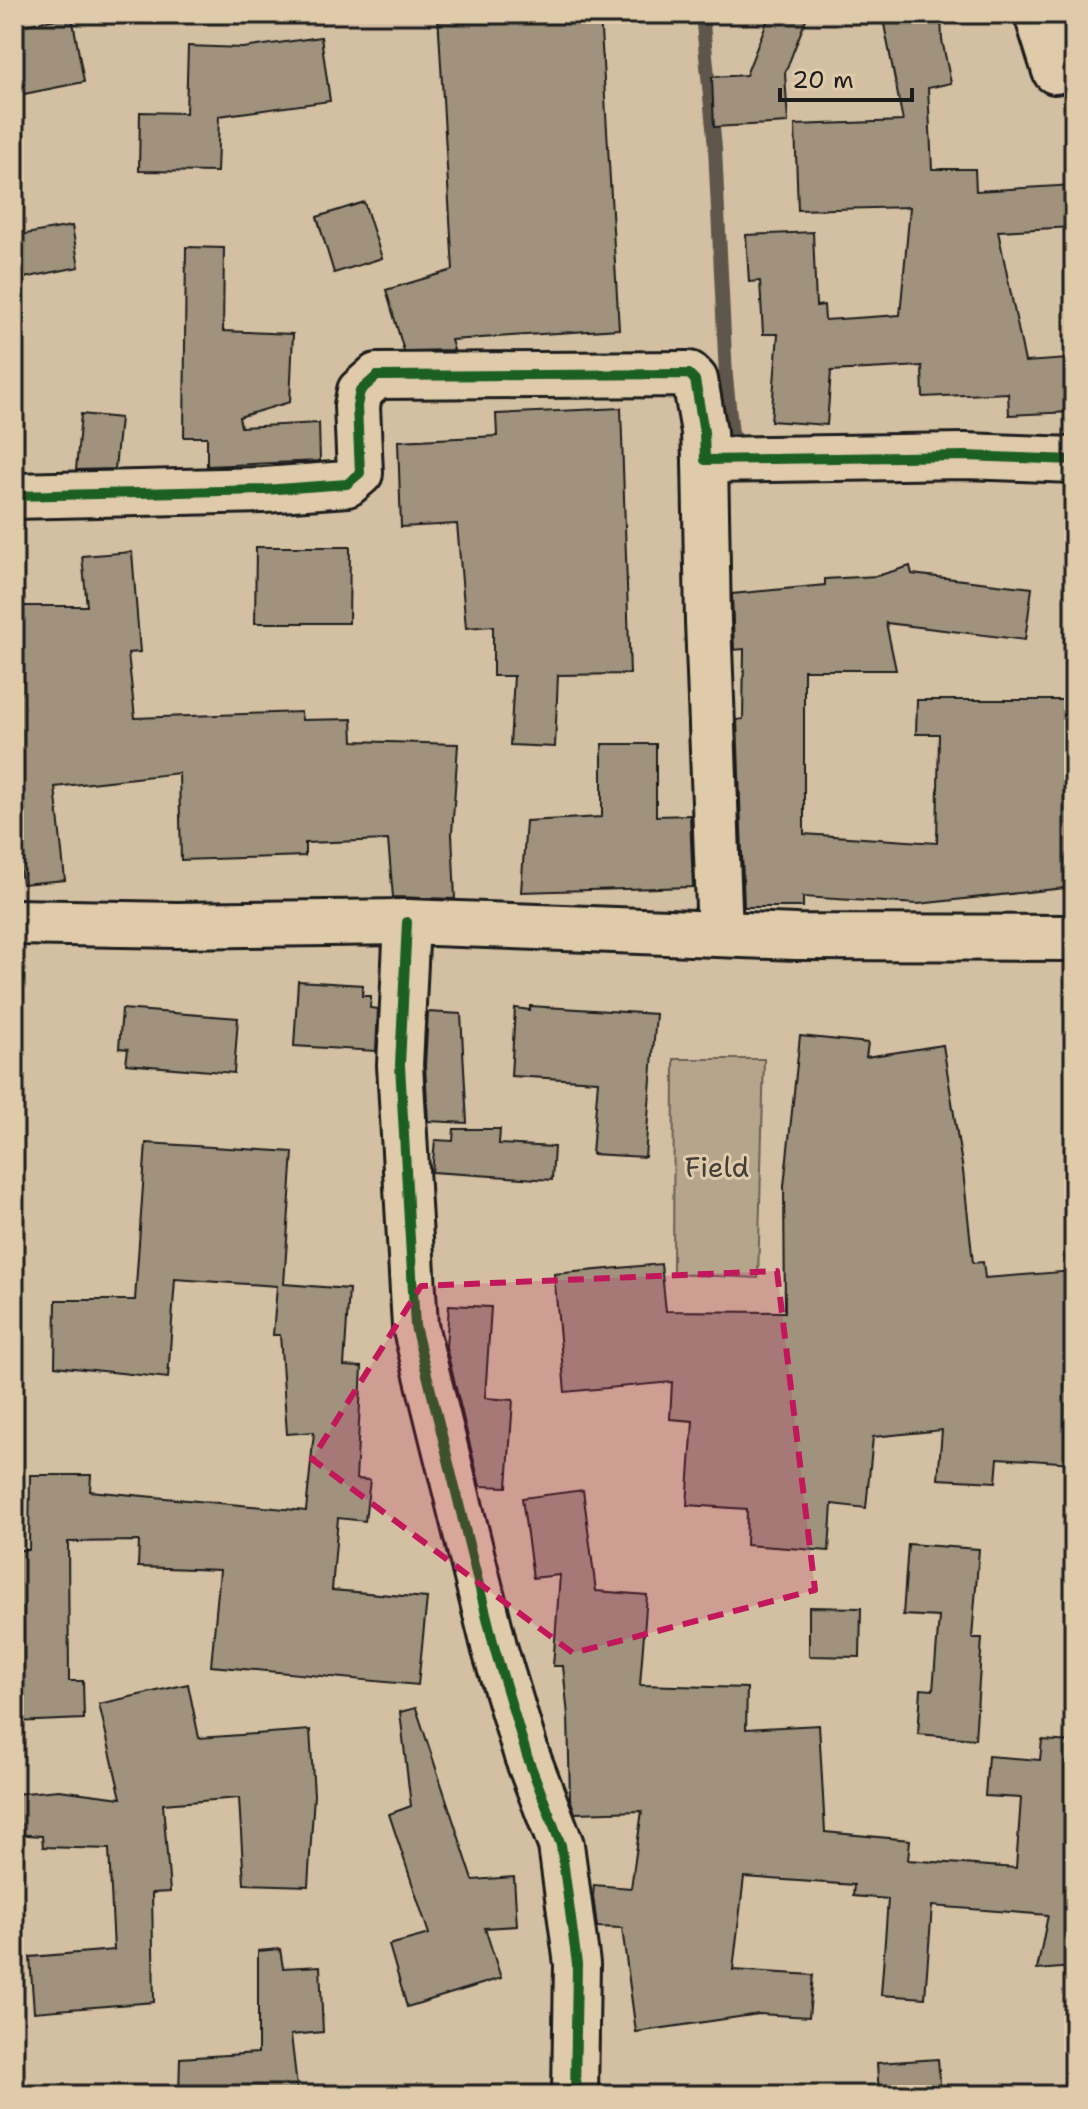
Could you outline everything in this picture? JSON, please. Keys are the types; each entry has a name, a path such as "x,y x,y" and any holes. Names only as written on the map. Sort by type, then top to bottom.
{"street":[{"path":"1037,14 1055,71"},
{"path":"14,496 264,490 347,484 360,473 357,406 360,391 377,376 689,374 695,380 704,432 720,934"},
{"path":"705,460 965,456 1074,460"},
{"path":"14,922 177,925 407,922 720,934 1074,938"},
{"path":"407,922 400,1065 415,1326 495,1650 527,1756 561,1845 577,1964 575,2095"}],"highlighted area":[{"path":"777,1271 815,1590 573,1653 312,1459 421,1286"}],"green space":[{"name":"Field","path":"674,1059 764,1059 758,1278 673,1274"}],"building":[{"path":"438,14 600,14 619,329 451,340 454,350 404,351 386,290 453,270"},
{"path":"770,14 808,14 785,73 788,123 714,127 712,77 746,75"},
{"path":"882,14 941,14 942,40 951,83 928,88 932,169 975,169 976,191 1074,185 1074,227 998,231 1025,362 1068,359 1071,412 1009,415 1008,393 923,397 922,366 831,371 827,425 771,421 778,334 763,334 760,281 749,282 746,235 813,232 816,306 824,305 825,320 900,315 910,207 798,210 795,125 903,121"},
{"path":"72,16 84,82 14,96 14,27"},
{"path":"321,37 330,101 219,116 217,172 139,171 140,112 186,113 188,46 243,48"},
{"path":"364,202 382,258 334,273 317,217"},
{"path":"72,226 79,267 14,280 14,236"},
{"path":"186,247 224,248 223,331 293,334 290,402 239,417 241,427 319,423 320,461 207,466 207,437 184,437"},
{"path":"621,408 630,674 558,675 555,747 510,745 514,676 493,676 493,626 466,628 457,524 401,527 398,441 497,436 496,414"},
{"path":"81,414 120,418 115,469 76,470"},
{"path":"256,547 350,547 349,623 255,623"},
{"path":"132,552 140,652 128,653 135,718 301,712 302,720 352,719 353,741 458,744 452,834 455,899 393,897 388,840 305,843 305,856 181,860 179,773 55,787 65,880 22,884 14,810 14,606 87,606 82,556"},
{"path":"910,566 912,574 1032,588 1025,640 886,623 896,670 804,670 804,834 937,843 939,734 916,734 917,700 1074,700 1074,887 918,904 803,897 803,907 744,907 737,720 743,719 744,649 734,650 732,594 825,585 825,579 877,576"},
{"path":"602,744 656,744 656,816 690,815 693,887 521,892 526,821 602,817"},
{"path":"298,981 363,985 362,996 371,996 370,1008 378,1009 376,1051 294,1046"},
{"path":"530,1006 656,1014 645,1157 592,1154 598,1081 511,1076 515,1008 530,1010"},
{"path":"122,1009 238,1018 234,1073 126,1064 128,1049 119,1048"},
{"path":"428,1012 461,1014 467,1123 428,1121 425,1065"},
{"path":"800,1036 868,1043 866,1057 943,1045 963,1171 973,1263 983,1262 985,1278 1074,1271 1074,1463 998,1458 996,1482 938,1479 942,1430 873,1437 866,1508 832,1504 829,1551 746,1545 747,1509 687,1505 693,1421 670,1419 672,1382 565,1392 554,1274 661,1264 666,1311 785,1312 784,1186"},
{"path":"454,1129 500,1129 499,1144 554,1147 552,1180 432,1172 435,1140 453,1141"},
{"path":"146,1143 293,1152 284,1284 349,1289 344,1366 362,1367 356,1479 370,1480 365,1521 338,1518 332,1590 427,1598 418,1685 211,1666 220,1570 138,1567 139,1541 68,1542 69,1681 83,1681 84,1719 14,1722 14,1550 29,1550 30,1475 91,1475 90,1491 306,1511 314,1432 287,1434 280,1335 273,1335 277,1286 175,1279 168,1378 55,1366 56,1300 135,1300"},
{"path":"449,1305 491,1307 485,1398 513,1400 507,1487 480,1486 446,1347"},
{"path":"583,1490 596,1591 647,1595 640,1685 747,1688 746,1729 819,1725 825,1832 910,1840 908,1860 1016,1868 1021,1798 985,1796 988,1756 1040,1760 1042,1740 1074,1742 1070,1869 1074,1869 1074,1967 1037,1970 1048,1915 932,1906 925,1998 881,1995 888,1899 853,1896 854,1885 744,1877 733,1970 813,1975 809,2017 759,2014 636,2032 622,1928 597,1927 593,1896 594,1885 631,1888 642,1811 575,1813 570,1798 563,1666 553,1666 560,1575 533,1578 522,1498"},
{"path":"908,1544 979,1549 972,1638 982,1638 975,1739 918,1734 921,1689 933,1690 939,1617 903,1615"},
{"path":"809,1607 861,1608 860,1657 809,1656"},
{"path":"188,1684 199,1738 310,1730 314,1795 308,1886 244,1884 239,1798 163,1804 170,1892 152,1893 154,2002 34,2012 30,1957 114,1950 109,1849 43,1847 42,1836 14,1834 14,1794 59,1790 121,1798 99,1704"},
{"path":"416,1708 473,1880 514,1877 517,1926 485,1928 501,1978 407,2007 389,1945 429,1934 389,1814 411,1806 400,1712"},
{"path":"280,1949 283,1968 320,1966 323,2032 291,2035 298,2095 179,2095 180,2058 258,2053 258,1951"},
{"path":"938,2059 941,2095 879,2095 877,2063"}],"waterway":[{"path":"702,14 715,148 726,377 732,434 746,451"}],"cycle path":[{"path":"14,496 264,490 347,484 360,473 357,406 360,391 377,376 689,374 695,380 704,432 705,460 965,456 1074,460"},
{"path":"407,922 400,1065 415,1326 495,1650 527,1756 561,1845 577,1964 575,2095"}]}
